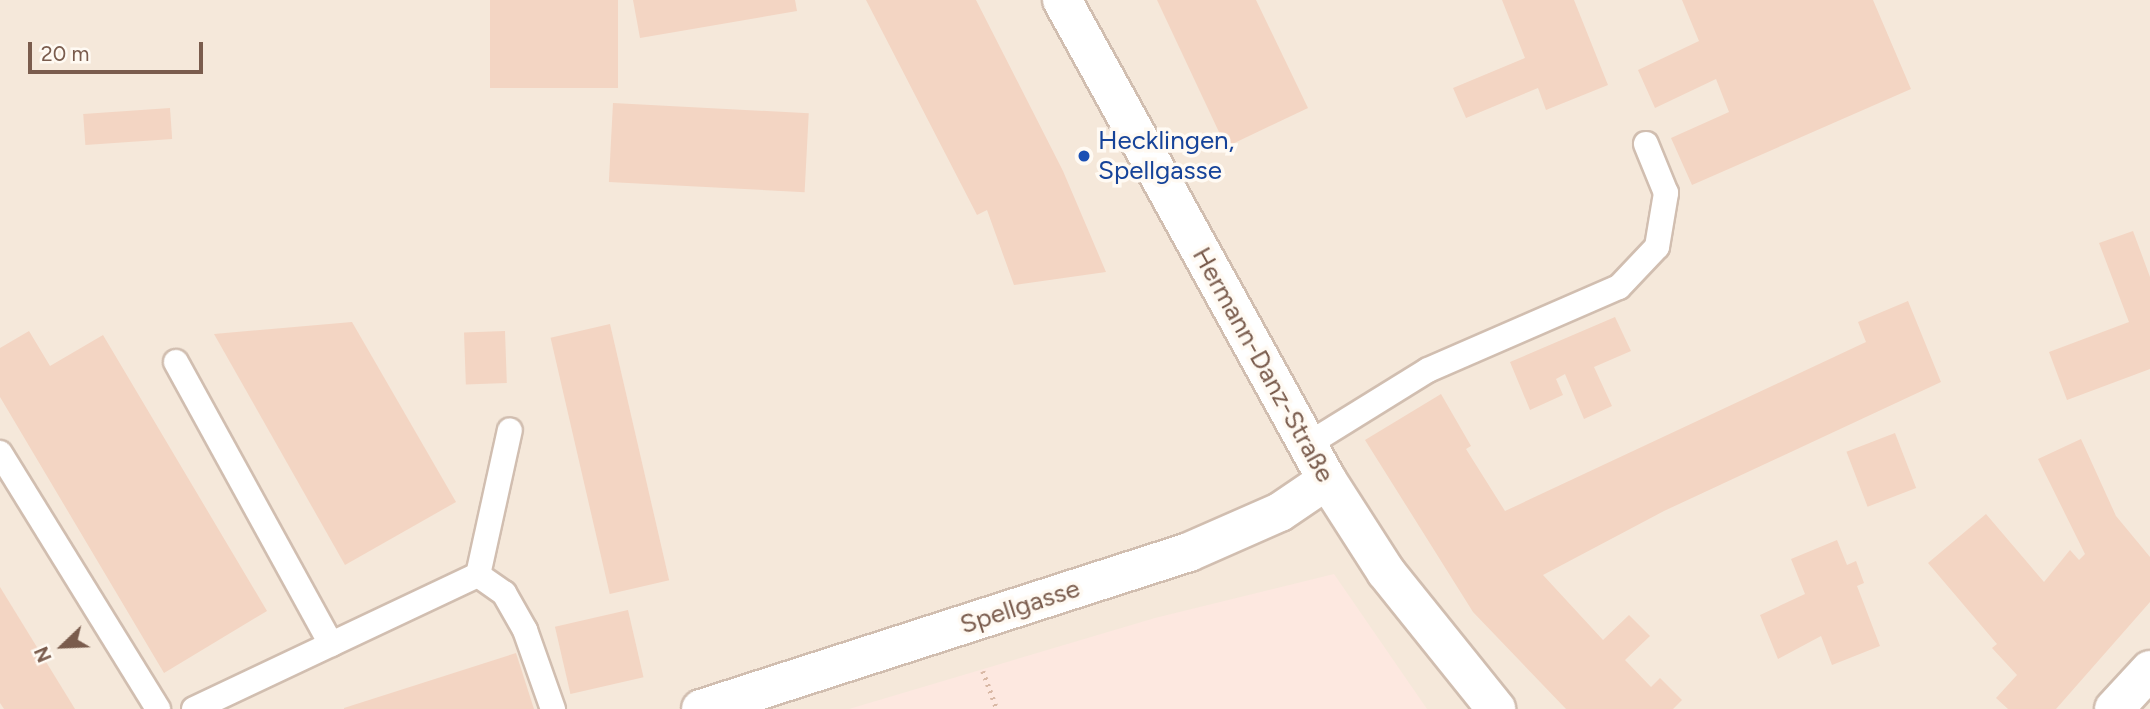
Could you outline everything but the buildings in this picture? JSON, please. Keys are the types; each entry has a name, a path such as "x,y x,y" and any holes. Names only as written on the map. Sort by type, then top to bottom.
{"street":[{"name":"Hermann-Danz-Straße","path":"1062,0 1327,480 1386,572 1496,709"},
{"name":"Spellgasse","path":"701,709 1189,552 1280,512 1327,480"},
{"path":"2113,709 2150,670"}],"lane":[{"path":"1307,445 1428,370 1619,287 1657,247 1666,192 1646,144"},
{"path":"176,362 331,644"},
{"path":"478,575 510,430"},
{"path":"0,453 159,709"},
{"path":"194,709 478,575"},
{"path":"478,575 504,593 525,630 553,709"}],"shaded area":[{"path":"0,0 2150,0 2150,709 0,709"},
{"path":"1334,574 1427,709 849,709 1155,618"}],"place":[{"name":"Hecklingen, Spellgasse","path":"1084,156"}]}
